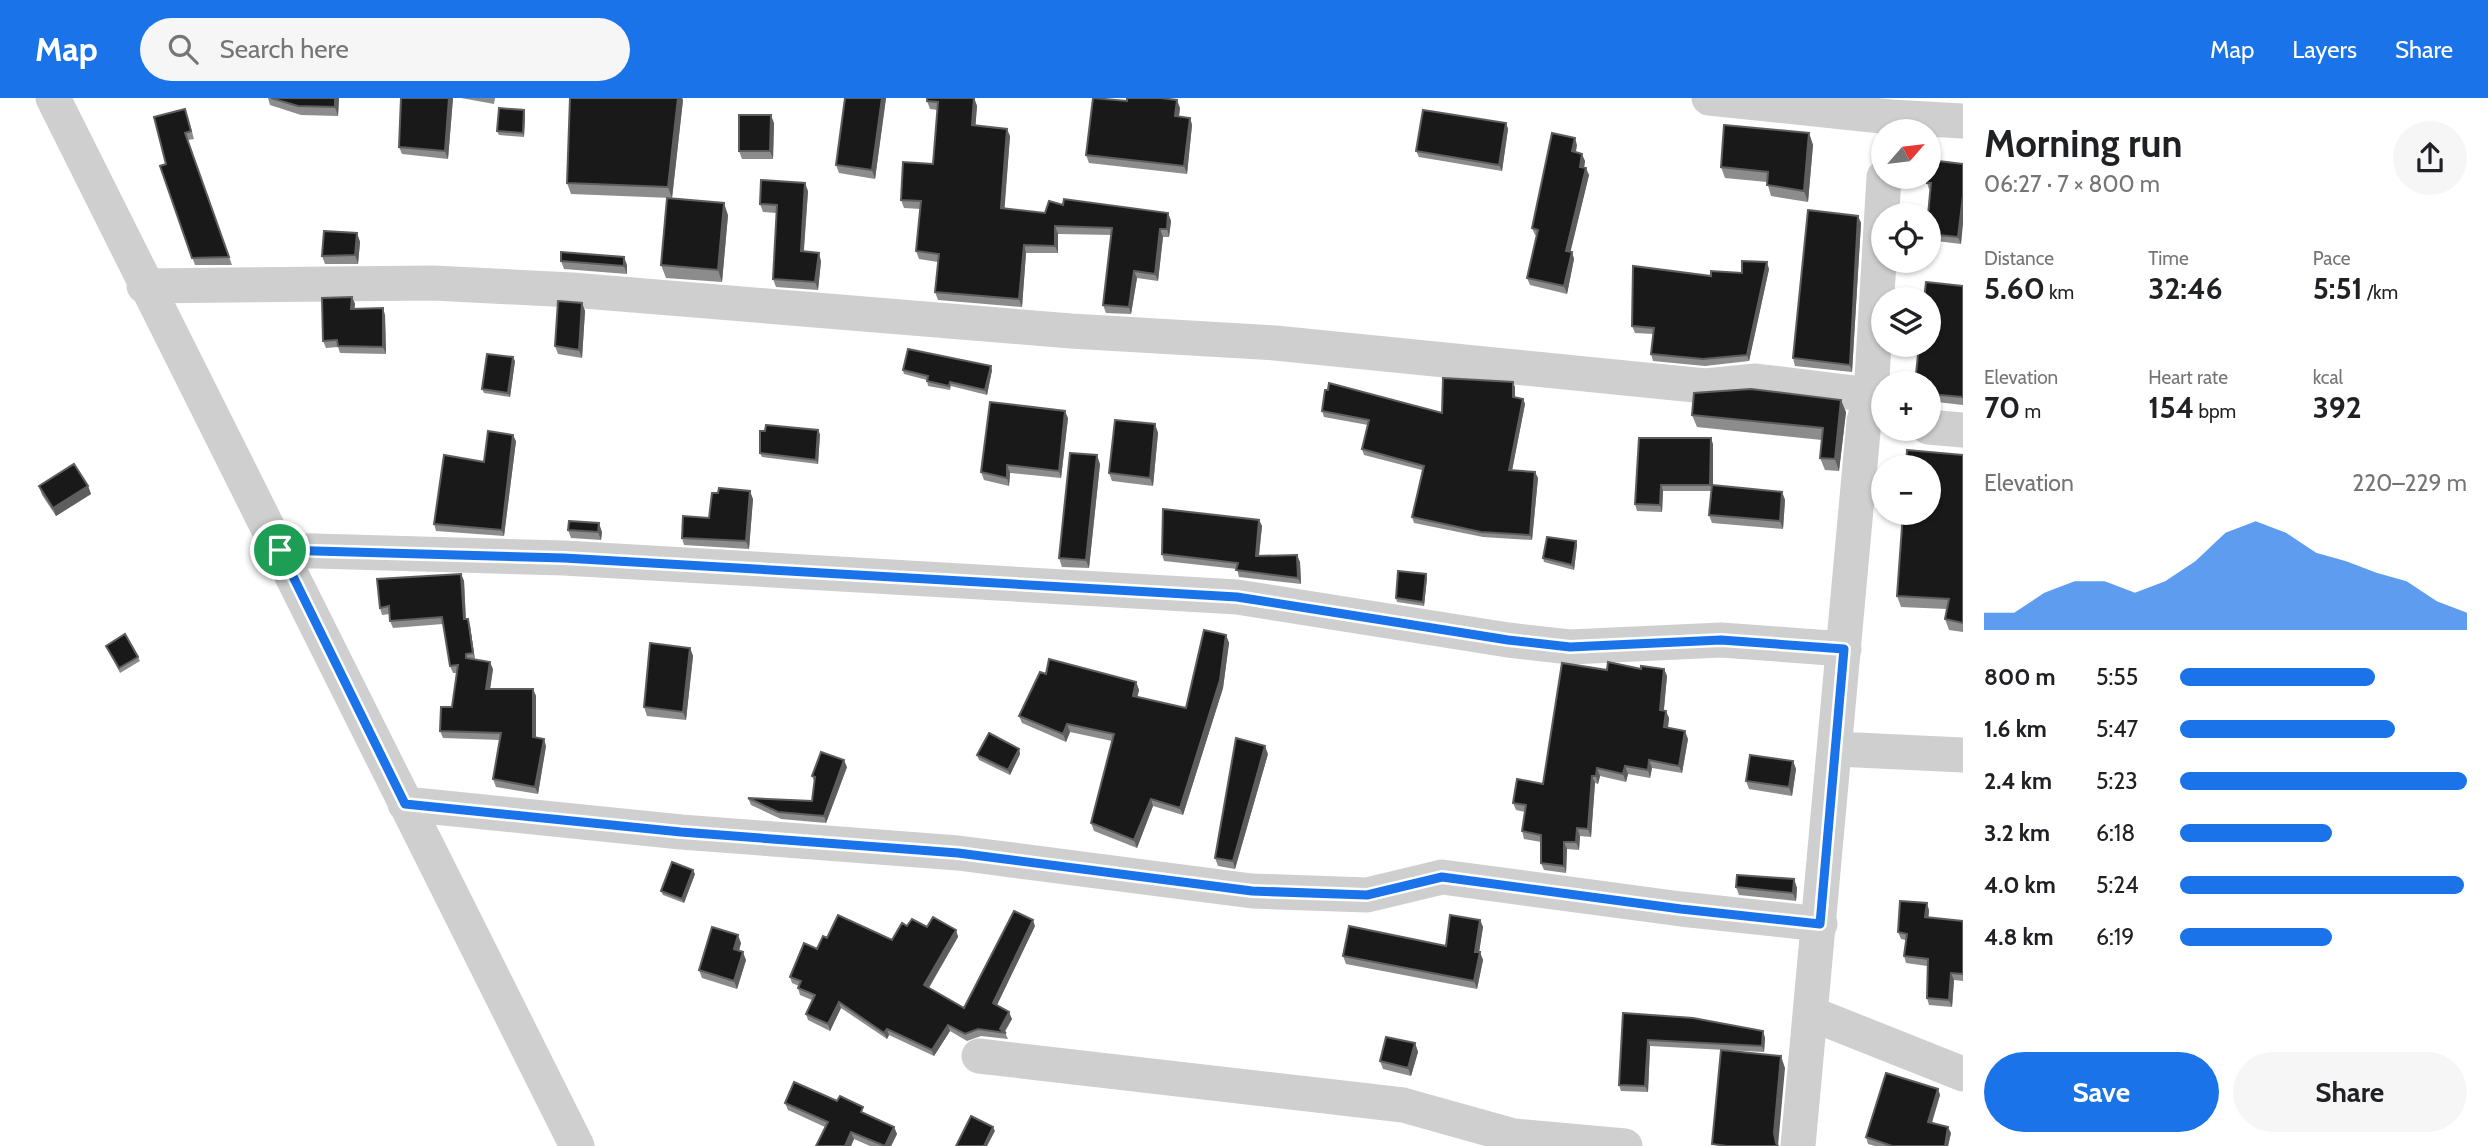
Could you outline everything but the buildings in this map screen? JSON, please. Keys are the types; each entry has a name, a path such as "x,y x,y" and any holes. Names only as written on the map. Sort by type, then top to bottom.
{"street":[{"path":"53,98 144,286 280,550 577,1146"},
{"path":"1709,98 1963,121"},
{"path":"1875,371 1883,189"},
{"path":"144,286 433,283 572,290 1071,331 1275,343 1705,386 1756,381 1871,412"},
{"path":"1941,428 1963,430"},
{"path":"1798,1146 1844,649 1871,429"},
{"path":"280,550 564,558 1237,597 1508,640 1570,647 1721,640 1844,649"},
{"path":"1836,749 1963,755"},
{"path":"405,804 681,832 958,853 1252,891 1367,895 1442,877 1681,909 1820,924"},
{"path":"1812,1014 1963,1074"},
{"path":"979,1056 1403,1105 1514,1136 1625,1146"}],"route":[{"path":"280,550 564,558 1237,597 1508,640 1570,647 1721,640 1844,649 1820,924 1681,909 1442,877 1367,895 1252,891 958,853 681,832 405,804 280,550"}]}
